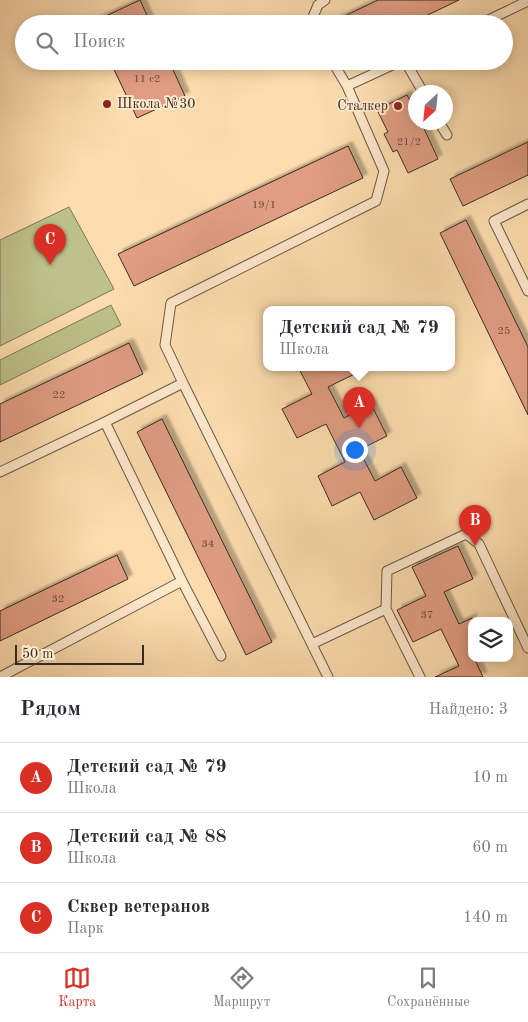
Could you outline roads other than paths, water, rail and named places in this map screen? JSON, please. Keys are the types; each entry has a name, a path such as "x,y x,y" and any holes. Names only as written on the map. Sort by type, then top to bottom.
{"lane":[{"path":"314,15 318,5 325,0"},
{"path":"499,15 528,1"},
{"path":"328,677 165,345 170,303 376,201 384,171 348,86 338,70"},
{"path":"348,86 382,70"},
{"path":"410,70 419,85"},
{"path":"444,130 447,135"},
{"path":"528,204 494,221 528,290"},
{"path":"0,472 183,383"},
{"path":"105,422 182,581 221,656"},
{"path":"420,677 386,609 388,571 466,534 479,544 528,648"},
{"path":"0,677 182,581"},
{"path":"312,644 386,609"}],"place":[{"name":"Школа №30","path":"107,104"},
{"name":"Сталкер","path":"398,106"},
{"name":"Сквер ветеранов","path":"50,265"},
{"name":"Детский сад № 79","path":"359,428"},
{"name":"Детский сад № 88","path":"475,546"}]}
